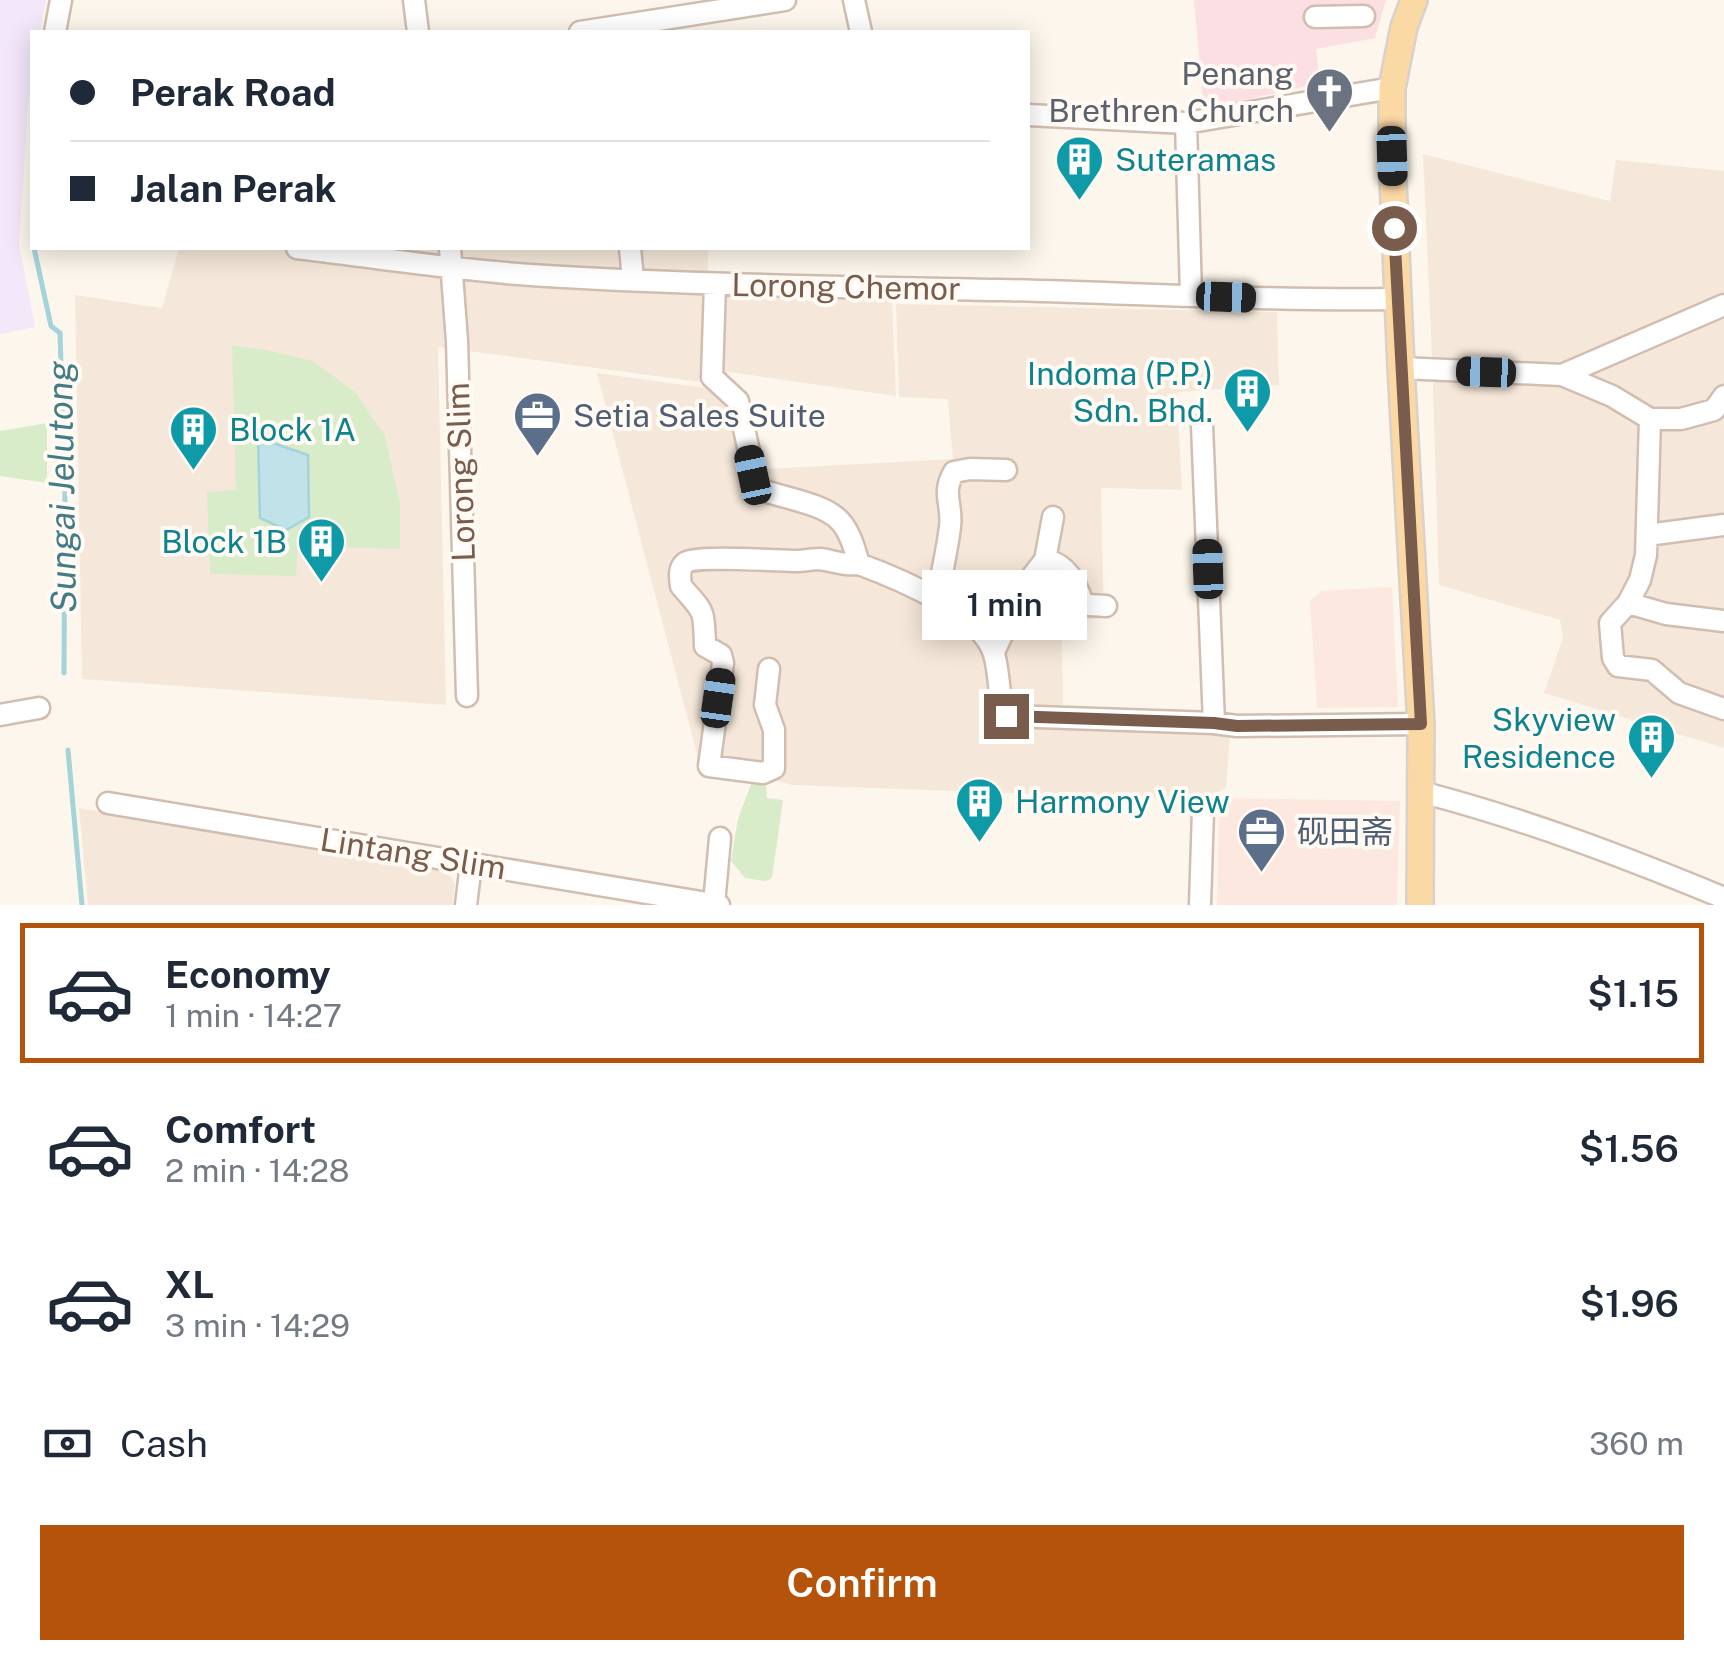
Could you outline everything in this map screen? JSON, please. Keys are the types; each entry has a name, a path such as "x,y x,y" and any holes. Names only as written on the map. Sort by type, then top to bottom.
{"main road":[{"path":"1414,0 1392,88 1392,156 1421,724 1420,905"}],"street":[{"path":"55,30 61,0"},
{"path":"414,0 418,30"},
{"path":"606,30 785,0"},
{"path":"854,0 861,30"},
{"path":"1315,17 1364,16"},
{"path":"1030,115 1186,123 1392,88"},
{"path":"1186,123 1191,296"},
{"name":"Lorong Chemor","path":"328,250 452,258 546,276 715,284 1397,300"},
{"path":"630,250 633,279"},
{"name":"Lorong Slim","path":"452,258 467,696"},
{"path":"715,284 712,378 738,401 756,488 811,506 842,522 859,564"},
{"path":"1562,375 1724,305"},
{"path":"1400,368 1562,375 1612,396 1650,419 1681,419 1720,406"},
{"path":"1650,419 1646,555 1628,604 1610,622 1614,663 1652,670 1679,693 1724,708"},
{"path":"1202,425 1214,723"},
{"path":"937,600 950,526 946,485 954,472 1006,470"},
{"path":"994,652 1024,587 1045,560 1053,517"},
{"path":"1647,535 1724,525"},
{"path":"769,669 765,705 774,730 774,768 763,773 709,766 723,663 706,646 704,616 698,603 680,586 680,570 687,560 820,559 846,566 859,564 878,571 937,600 971,623 994,652 1006,716 1237,726 1421,724"},
{"path":"1045,560 1054,561 1070,575 1082,602 1106,606"},
{"path":"1628,604 1666,614 1724,621"},
{"path":"0,715 39,708"},
{"path":"1421,792 1558,834 1724,898"},
{"name":"Lintang Slim","path":"108,804 716,904"},
{"path":"1200,905 1203,810"},
{"path":"716,904 720,838"},
{"path":"466,905 471,864"}],"shaded area":[{"path":"0,0 46,0 40,30 30,30 30,92 19,244 35,327 0,334"},
{"path":"1194,0 1386,0 1375,38 1316,49 1320,83 1204,109"},
{"path":"1423,154 1610,201 1616,160 1724,171 1724,748 1544,693 1563,638 1560,620 1439,585"},
{"path":"178,250 708,250 708,290 892,300 896,396 729,372 708,383 438,347 446,705 82,679 75,295 162,308"},
{"path":"896,304 1277,312 1279,385 1177,392 1182,490 1101,488 1104,618 1062,621 1063,723 1230,735 1226,788 1203,800 792,785 698,758 597,373 713,389 730,403 747,470 953,459 948,399 899,397"},
{"path":"1392,587 1398,707 1317,708 1310,601 1321,591"},
{"path":"1219,798 1400,801 1397,905 1217,905"},
{"path":"79,808 441,864 455,883 452,905 88,905"}],"green space":[{"path":"232,345 313,361 355,392 385,436 400,504 400,549 298,546 296,576 210,574 207,492 236,490"},
{"path":"47,423 47,483 0,476 0,431"},
{"path":"751,784 766,785 767,798 783,800 772,878 766,881 745,878 731,861 738,819"}],"water":[{"path":"258,438 308,455 309,517 286,530 260,518"}],"waterway":[{"name":"Sungai Jelutong","path":"34,250 51,326 60,333 65,489 64,673"},
{"name":"Sungai Jelutong","path":"68,750 82,905"}],"place":[{"name":"Penang Brethren Church","path":"1329,134"},
{"name":"Suteramas","path":"1080,202"},
{"name":"Indoma (P.P.) Sdn. Bhd.","path":"1248,434"},
{"name":"Setia Sales Suite","path":"538,458"},
{"name":"Block 1A","path":"194,472"},
{"name":"Block 1B","path":"322,584"},
{"name":"Skyview Residence","path":"1651,780"},
{"name":"Harmony View","path":"980,844"},
{"name":"砚田斋","path":"1262,874"}],"route":[{"path":"1006,716 1237,726 1421,724 1394,228"}]}
